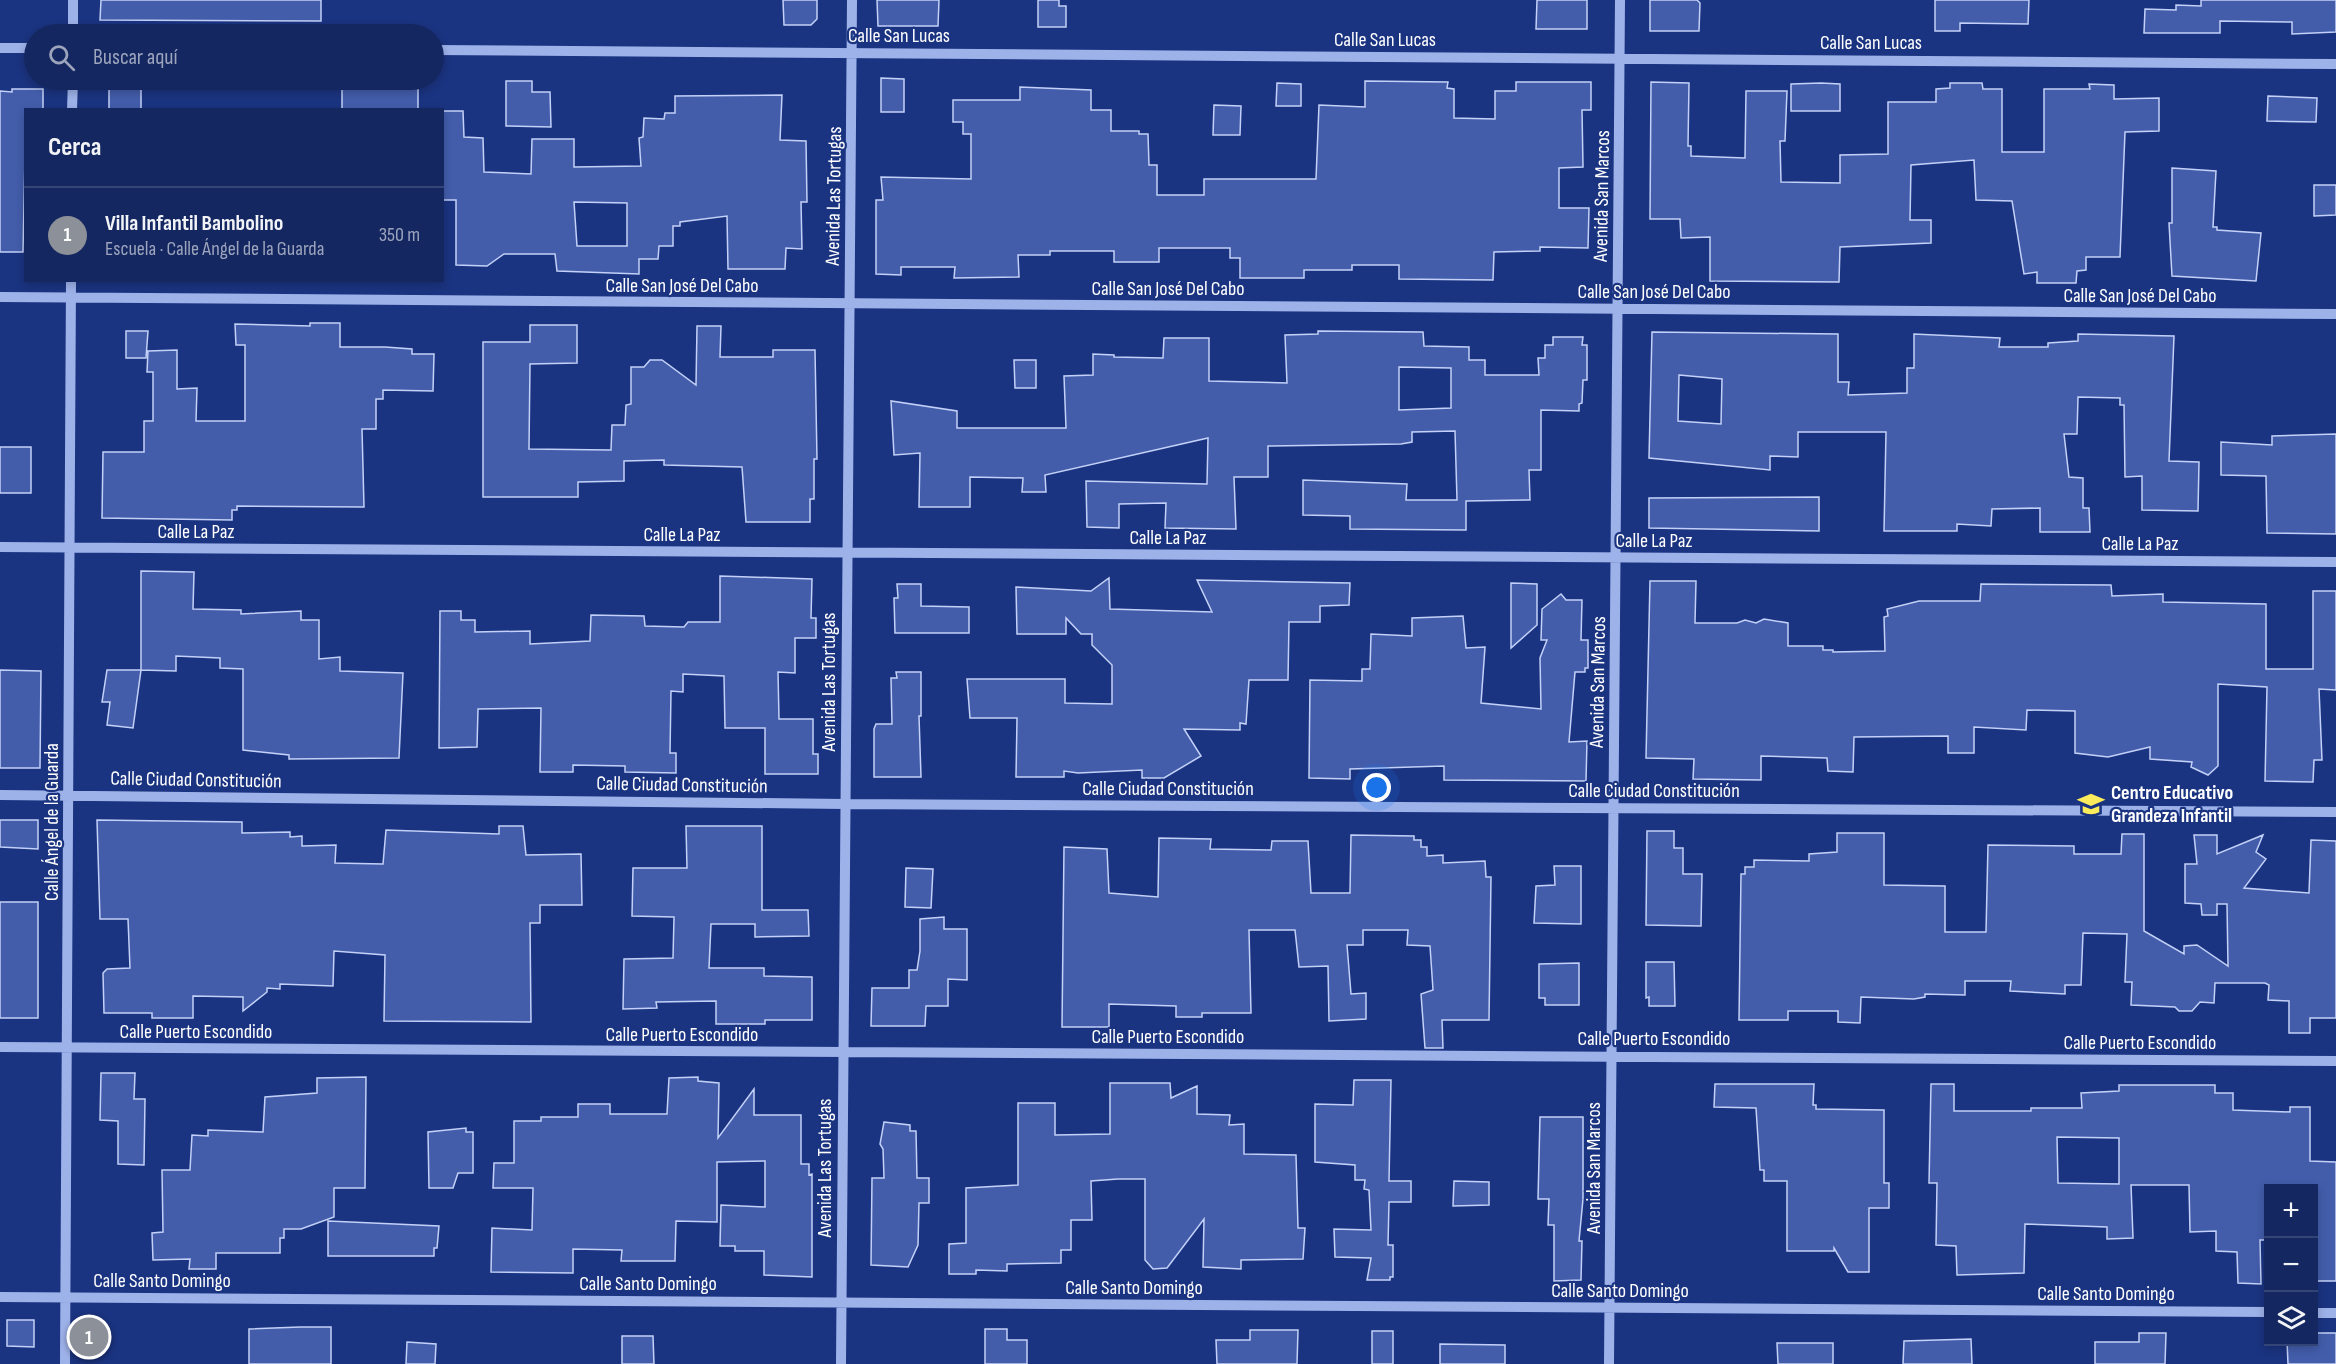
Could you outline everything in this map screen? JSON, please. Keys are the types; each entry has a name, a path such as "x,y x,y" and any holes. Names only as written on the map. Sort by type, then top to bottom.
{"street":[{"path":"73,0 73,24"},
{"name":"Avenida Las Tortugas","path":"841,1364 852,0"},
{"name":"Avenida San Marcos","path":"1609,1364 1620,0"},
{"path":"0,48 24,48"},
{"name":"Calle San Lucas","path":"444,50 2336,64"},
{"path":"72,108 73,90"},
{"name":"Calle Ángel de la Guarda","path":"65,1364 71,282"},
{"name":"Calle San José Del Cabo","path":"0,297 2336,314"},
{"name":"Calle La Paz","path":"0,547 2336,562"},
{"name":"Calle Ciudad Constitución","path":"0,795 845,804 2336,812"},
{"name":"Calle Puerto Escondido","path":"0,1047 843,1054 1612,1055 2336,1061"},
{"name":"Calle Santo Domingo","path":"0,1297 2264,1312"},
{"path":"2318,1313 2336,1313"}],"building":[{"path":"101,0 321,0 321,21 100,20"},
{"path":"783,0 817,0 817,19 811,25 784,25"},
{"path":"877,0 939,0 938,26 878,26"},
{"path":"1038,0 1059,0 1059,6 1066,6 1066,27 1038,27"},
{"path":"1537,0 1587,0 1587,29 1536,29"},
{"path":"1650,0 1697,0 1700,3 1699,31 1650,31"},
{"path":"1935,0 2029,0 2028,24 1960,23 1960,31 1935,31"},
{"path":"2201,0 2336,0 2336,32 2292,34 2292,22 2220,21 2220,33 2144,33 2145,9 2176,10 2176,5 2201,6"},
{"path":"881,78 904,79 904,112 881,112"},
{"path":"506,81 532,81 532,92 550,92 551,127 506,126"},
{"path":"1365,81 1448,82 1447,88 1454,89 1454,118 1495,119 1495,91 1516,91 1516,82 1591,82 1591,110 1582,110 1583,167 1559,168 1559,208 1589,208 1588,248 1540,247 1540,251 1494,252 1493,280 1399,279 1399,265 1352,265 1352,270 1304,270 1304,278 1240,278 1240,258 1230,258 1230,248 1159,248 1159,262 1114,262 1114,251 1050,251 1050,255 1018,255 1019,277 954,278 955,267 901,267 901,275 876,274 876,200 883,200 881,177 971,179 971,134 963,134 963,122 953,122 953,100 1020,100 1020,87 1091,90 1091,110 1111,110 1111,131 1139,131 1139,134 1148,134 1149,165 1157,165 1157,195 1204,195 1204,179 1316,179 1319,105 1365,107"},
{"path":"1651,82 1689,83 1688,146 1691,146 1691,156 1745,158 1746,91 1787,91 1785,141 1780,141 1781,182 1840,183 1840,155 1888,154 1888,102 1936,102 1936,89 1950,88 1950,83 1982,83 1983,89 2002,89 2002,152 2044,152 2044,89 2090,89 2089,84 2114,85 2114,99 2159,98 2159,131 2125,132 2120,257 2086,257 2086,270 2077,271 2076,283 2037,283 2037,272 2024,274 2012,201 1976,200 1974,160 1911,165 1910,220 1931,220 1931,243 1840,247 1839,282 1710,281 1710,237 1681,238 1680,219 1650,219"},
{"path":"1277,83 1301,84 1301,106 1276,106"},
{"path":"1791,84 1840,84 1840,111 1791,111"},
{"path":"12,89 43,90 43,108 24,108 23,252 0,252 0,91 12,92"},
{"path":"109,90 141,90 141,108 109,108"},
{"path":"342,90 418,90 418,108 342,108"},
{"path":"782,95 780,140 806,141 807,202 801,202 802,249 786,248 785,269 728,269 727,216 680,222 680,226 673,226 673,246 659,246 658,259 639,259 639,274 557,271 555,254 504,254 487,266 456,265 456,200 444,200 444,111 463,111 464,137 483,138 484,172 531,174 532,139 574,139 574,167 641,166 639,138 643,137 644,118 664,119 665,113 675,113 675,96","holes":["574,202 627,203 627,246 577,246"]},
{"path":"2268,96 2317,98 2316,122 2267,121"},
{"path":"1214,105 1241,106 1240,135 1213,135"},
{"path":"2172,168 2216,171 2213,227 2217,227 2217,230 2261,233 2256,281 2172,276 2169,223 2172,223"},
{"path":"2314,185 2336,185 2336,215 2314,216"},
{"path":"310,323 340,323 340,347 412,349 412,354 434,354 433,391 383,390 383,399 376,399 376,429 362,429 364,507 237,506 237,510 232,510 232,520 102,518 103,452 144,452 144,421 153,421 153,372 147,372 148,351 177,350 177,389 197,388 196,421 245,421 245,345 236,345 235,324 310,326"},
{"path":"530,325 577,325 577,363 530,364 529,449 611,450 612,425 625,425 626,405 631,404 631,367 644,367 650,360 662,360 696,385 697,326 721,326 720,357 773,357 773,350 815,350 817,459 814,459 814,499 810,499 810,522 746,522 742,467 664,465 664,460 624,461 624,481 578,482 578,497 483,497 483,342 530,342"},
{"path":"126,331 148,331 146,358 126,358"},
{"path":"1318,331 1423,332 1424,346 1469,347 1469,360 1485,360 1485,375 1539,375 1538,358 1545,358 1545,345 1553,345 1553,337 1583,337 1582,345 1587,345 1587,380 1583,380 1582,403 1579,404 1579,411 1541,410 1541,470 1529,470 1530,500 1466,501 1466,530 1350,529 1350,516 1303,515 1303,480 1407,484 1406,500 1457,500 1455,431 1412,432 1412,442 1401,444 1268,446 1268,477 1234,477 1236,529 1165,528 1166,503 1119,504 1119,528 1087,527 1086,481 1207,484 1208,438 1045,475 1046,492 1022,492 1023,478 970,477 970,507 919,507 920,453 894,455 891,401 957,411 957,428 1066,428 1064,376 1093,375 1093,354 1163,358 1164,338 1209,338 1209,381 1287,383 1285,335 1318,334","holes":["1399,367 1451,368 1451,408 1399,410"]},
{"path":"1652,332 1838,334 1838,382 1849,382 1848,395 1907,393 1907,368 1914,368 1914,334 2000,338 1999,347 2048,347 2048,343 2078,341 2078,334 2174,336 2169,461 2199,462 2198,511 2142,510 2142,476 2125,477 2124,405 2120,405 2120,398 2078,397 2077,434 2064,434 2069,477 2083,478 2083,508 2089,508 2090,532 2040,532 2040,508 1992,509 1991,526 1957,524 1957,531 1884,531 1886,432 1798,432 1798,457 1770,456 1770,470 1649,458","holes":["1679,375 1722,379 1721,424 1678,421"]},
{"path":"1014,360 1036,360 1036,388 1015,388"},
{"path":"2336,434 2336,534 2267,533 2266,476 2221,475 2221,442 2272,445 2272,436"},
{"path":"0,447 31,447 31,493 0,493"},
{"path":"1819,497 1819,531 1649,528 1649,498"},
{"path":"141,571 194,572 193,609 241,610 241,614 301,611 301,620 319,620 319,659 340,657 340,671 403,673 399,758 289,759 289,755 243,750 243,669 220,668 220,658 176,656 176,671 141,670"},
{"path":"720,576 812,579 811,618 816,618 816,638 795,638 795,673 778,672 779,719 813,719 813,754 818,754 818,774 765,774 765,728 725,728 724,676 683,674 683,692 671,691 670,753 676,753 676,773 625,772 625,766 573,765 573,772 540,772 541,708 478,709 477,747 439,748 440,611 461,611 461,620 475,620 475,632 530,631 530,644 590,641 591,615 644,616 645,626 684,627 688,622 720,622"},
{"path":"1109,578 1110,609 1212,612 1197,580 1350,583 1349,605 1320,606 1320,622 1289,622 1288,680 1249,680 1246,724 1240,723 1240,730 1184,729 1201,756 1164,778 1142,778 1142,770 1078,773 1064,771 1064,777 1016,777 1017,718 970,718 967,679 1065,679 1065,703 1112,704 1112,665 1092,645 1092,634 1081,634 1066,618 1066,634 1017,634 1016,587 1091,591"},
{"path":"1650,581 1696,581 1695,623 1737,623 1745,620 1756,623 1764,619 1788,623 1788,646 1823,646 1823,650 1833,650 1833,652 1885,651 1884,617 1888,616 1887,609 1919,601 1980,601 1981,584 2111,585 2112,596 2163,594 2163,602 2266,604 2266,669 2313,669 2313,591 2336,591 2336,690 2319,689 2322,760 2314,760 2313,782 2265,781 2267,687 2218,684 2218,766 2208,775 2191,767 2192,762 2150,759 2150,747 2108,757 2075,753 2075,711 2027,710 2026,730 1974,727 1974,753 1948,753 1948,736 1854,737 1853,772 1828,771 1827,758 1761,756 1761,780 1693,779 1694,759 1646,758"},
{"path":"1511,583 1537,584 1537,625 1511,648"},
{"path":"897,584 921,584 921,606 969,607 969,633 895,633 894,598 898,598"},
{"path":"1561,594 1566,600 1582,600 1581,640 1588,640 1588,668 1585,668 1585,672 1575,672 1569,742 1587,741 1586,781 1444,780 1444,766 1350,769 1350,779 1309,778 1310,680 1362,681 1362,669 1370,669 1371,634 1412,636 1412,618 1463,616 1466,648 1485,647 1481,703 1541,709 1540,658 1547,640 1541,640 1542,609"},
{"path":"0,670 41,671 40,768 0,768"},
{"path":"107,670 141,670 133,728 107,725 110,702 102,702"},
{"path":"896,672 921,672 921,716 919,716 921,777 874,777 874,729 876,724 892,724 891,678 897,678"},
{"path":"0,820 38,820 38,849 0,847"},
{"path":"97,820 242,822 242,833 290,832 290,837 302,836 302,846 336,845 335,863 383,864 386,830 499,834 499,826 523,826 526,855 581,854 582,905 540,905 540,923 530,923 531,1022 384,1021 385,955 334,951 333,986 280,984 280,989 267,988 267,992 243,1011 243,997 193,996 193,1018 152,1018 152,1013 104,1013 103,973 107,969 130,968 128,919 100,919"},
{"path":"686,826 762,826 762,910 808,910 809,936 755,937 755,924 711,924 709,968 764,968 764,976 812,977 812,1020 765,1020 765,1024 716,1024 716,1001 656,1002 657,1008 623,1009 624,959 673,958 674,917 632,916 633,868 687,868"},
{"path":"1647,831 1674,831 1674,848 1683,848 1683,874 1702,874 1701,926 1646,925"},
{"path":"1837,833 1884,833 1884,885 1945,886 1945,932 1986,932 1988,845 2074,846 2074,854 2121,854 2122,834 2144,834 2144,931 2184,954 2184,946 2197,945 2228,966 2227,904 2217,904 2217,915 2202,915 2201,904 2185,903 2185,864 2197,864 2194,835 2217,835 2217,854 2263,835 2256,852 2266,859 2244,888 2309,893 2311,840 2336,841 2336,1018 2310,1018 2310,1033 2289,1033 2289,1001 2268,1000 2269,985 2265,983 2215,983 2214,1003 2200,1002 2192,1011 2179,1011 2175,1007 2131,1005 2132,982 2125,982 2127,934 2083,933 2081,985 2065,985 2065,994 2010,991 2011,981 1965,981 1965,995 1925,994 1925,997 1914,999 1861,997 1860,1023 1838,1022 1838,1011 1788,1011 1788,1020 1739,1020 1741,874 1745,874 1745,867 1754,867 1754,860 1809,861 1809,854 1837,852"},
{"path":"1351,835 1414,836 1414,840 1421,840 1421,847 1427,847 1427,856 1443,855 1443,863 1485,861 1486,877 1491,877 1489,1020 1442,1020 1443,1048 1425,1048 1421,994 1433,990 1430,946 1407,945 1408,930 1363,930 1363,945 1347,945 1351,994 1366,993 1366,1019 1329,1021 1328,966 1299,967 1295,930 1249,930 1251,1013 1202,1013 1202,1017 1176,1017 1176,1006 1109,1004 1109,1027 1062,1027 1064,847 1107,849 1109,893 1158,897 1159,838 1211,839 1210,849 1271,850 1272,841 1308,841 1311,893 1350,893"},
{"path":"1554,866 1581,866 1581,924 1534,923 1536,886 1555,885"},
{"path":"906,868 933,869 931,908 905,907"},
{"path":"0,902 38,902 38,1018 0,1018"},
{"path":"944,917 944,929 967,929 967,980 948,979 948,1006 926,1006 925,1026 871,1026 872,988 909,988 909,970 917,970 920,951 920,919"},
{"path":"1646,962 1674,962 1675,1006 1649,1006 1649,997 1646,998"},
{"path":"1579,963 1579,1005 1545,1005 1545,998 1539,998 1539,964"},
{"path":"101,1073 135,1073 134,1099 145,1099 144,1165 118,1164 118,1121 100,1120"},
{"path":"366,1077 365,1188 334,1188 334,1217 301,1229 284,1229 284,1238 280,1238 280,1253 216,1253 216,1269 189,1269 190,1259 153,1260 152,1233 163,1232 162,1170 190,1170 192,1135 208,1136 208,1130 263,1132 265,1097 317,1093 317,1078"},
{"path":"698,1077 698,1081 719,1083 718,1138 754,1089 754,1115 801,1115 801,1164 809,1164 809,1175 812,1174 812,1277 764,1275 764,1251 735,1251 735,1246 720,1246 721,1205 765,1207 765,1161 717,1162 717,1222 676,1221 675,1261 621,1261 622,1250 573,1249 573,1273 491,1272 492,1228 532,1230 533,1188 493,1188 494,1163 514,1163 514,1121 541,1121 541,1117 578,1117 578,1104 610,1104 610,1114 667,1114 669,1078"},
{"path":"1354,1080 1391,1080 1389,1181 1411,1181 1411,1202 1389,1202 1388,1245 1393,1245 1393,1277 1390,1277 1390,1280 1367,1280 1371,1258 1335,1257 1334,1229 1371,1230 1369,1190 1364,1189 1365,1180 1355,1180 1355,1165 1315,1162 1315,1104 1353,1105"},
{"path":"1110,1083 1170,1083 1171,1098 1197,1086 1197,1114 1230,1115 1229,1125 1244,1124 1244,1154 1296,1155 1298,1228 1305,1228 1303,1259 1241,1260 1241,1269 1203,1267 1204,1219 1167,1268 1153,1269 1145,1260 1145,1179 1118,1179 1091,1181 1092,1220 1071,1220 1071,1250 1061,1250 1061,1263 1007,1264 1007,1271 976,1270 976,1274 949,1274 949,1244 966,1243 966,1188 1018,1185 1018,1103 1055,1103 1055,1135 1110,1134"},
{"path":"1715,1084 1814,1084 1813,1105 1816,1105 1816,1109 1884,1110 1884,1183 1889,1183 1889,1208 1869,1208 1869,1272 1848,1272 1834,1248 1834,1251 1787,1251 1787,1181 1764,1181 1764,1170 1760,1170 1756,1108 1714,1107"},
{"path":"1931,1084 1954,1084 1954,1111 2031,1111 2031,1108 2082,1108 2081,1093 2119,1091 2119,1085 2215,1085 2215,1093 2233,1093 2233,1110 2290,1112 2290,1107 2310,1107 2310,1161 2336,1162 2336,1281 2318,1281 2318,1184 2264,1184 2264,1240 2260,1240 2261,1284 2238,1283 2237,1252 2216,1251 2216,1231 2190,1232 2189,1185 2131,1185 2133,1238 2107,1239 2107,1227 2025,1224 2024,1273 1957,1275 1956,1246 1936,1245 1937,1183 1929,1183","holes":["2057,1137 2119,1138 2119,1184 2058,1183"]},
{"path":"1540,1117 1583,1117 1583,1199 1579,1241 1582,1241 1581,1280 1554,1281 1554,1225 1548,1225 1549,1199 1538,1199"},
{"path":"884,1122 910,1125 910,1131 916,1131 917,1178 929,1178 929,1203 919,1203 918,1245 908,1267 871,1265 872,1178 884,1178 883,1149 880,1144"},
{"path":"466,1128 466,1132 473,1132 473,1173 458,1173 453,1188 429,1188 428,1132"},
{"path":"1454,1181 1489,1182 1489,1205 1453,1206"},
{"path":"328,1221 439,1226 437,1248 434,1248 434,1256 328,1256"},
{"path":"7,1320 34,1320 34,1347 7,1346"},
{"path":"331,1327 331,1364 249,1364 249,1329"},
{"path":"985,1329 1007,1329 1007,1340 1027,1340 1027,1364 985,1364"},
{"path":"1250,1330 1298,1330 1297,1364 1217,1364 1216,1340 1250,1340"},
{"path":"1372,1331 1393,1331 1393,1364 1372,1364"},
{"path":"2139,1333 2166,1333 2165,1364 2095,1364 2095,1342 2139,1342"},
{"path":"2318,1333 2336,1333 2336,1364 2288,1364 2287,1346 2318,1346"},
{"path":"622,1336 653,1336 654,1364 622,1364"},
{"path":"1971,1339 1972,1364 1903,1364 1904,1341"},
{"path":"407,1342 436,1344 435,1364 406,1364"},
{"path":"1777,1343 1833,1343 1833,1364 1778,1364"},
{"path":"1440,1344 1505,1345 1505,1364 1440,1364"}],"place":[{"name":"Centro Educativo Grandeza Infantil","path":"2091,804"},
{"name":"Villa Infantil Bambolino","path":"89,1337"}]}
